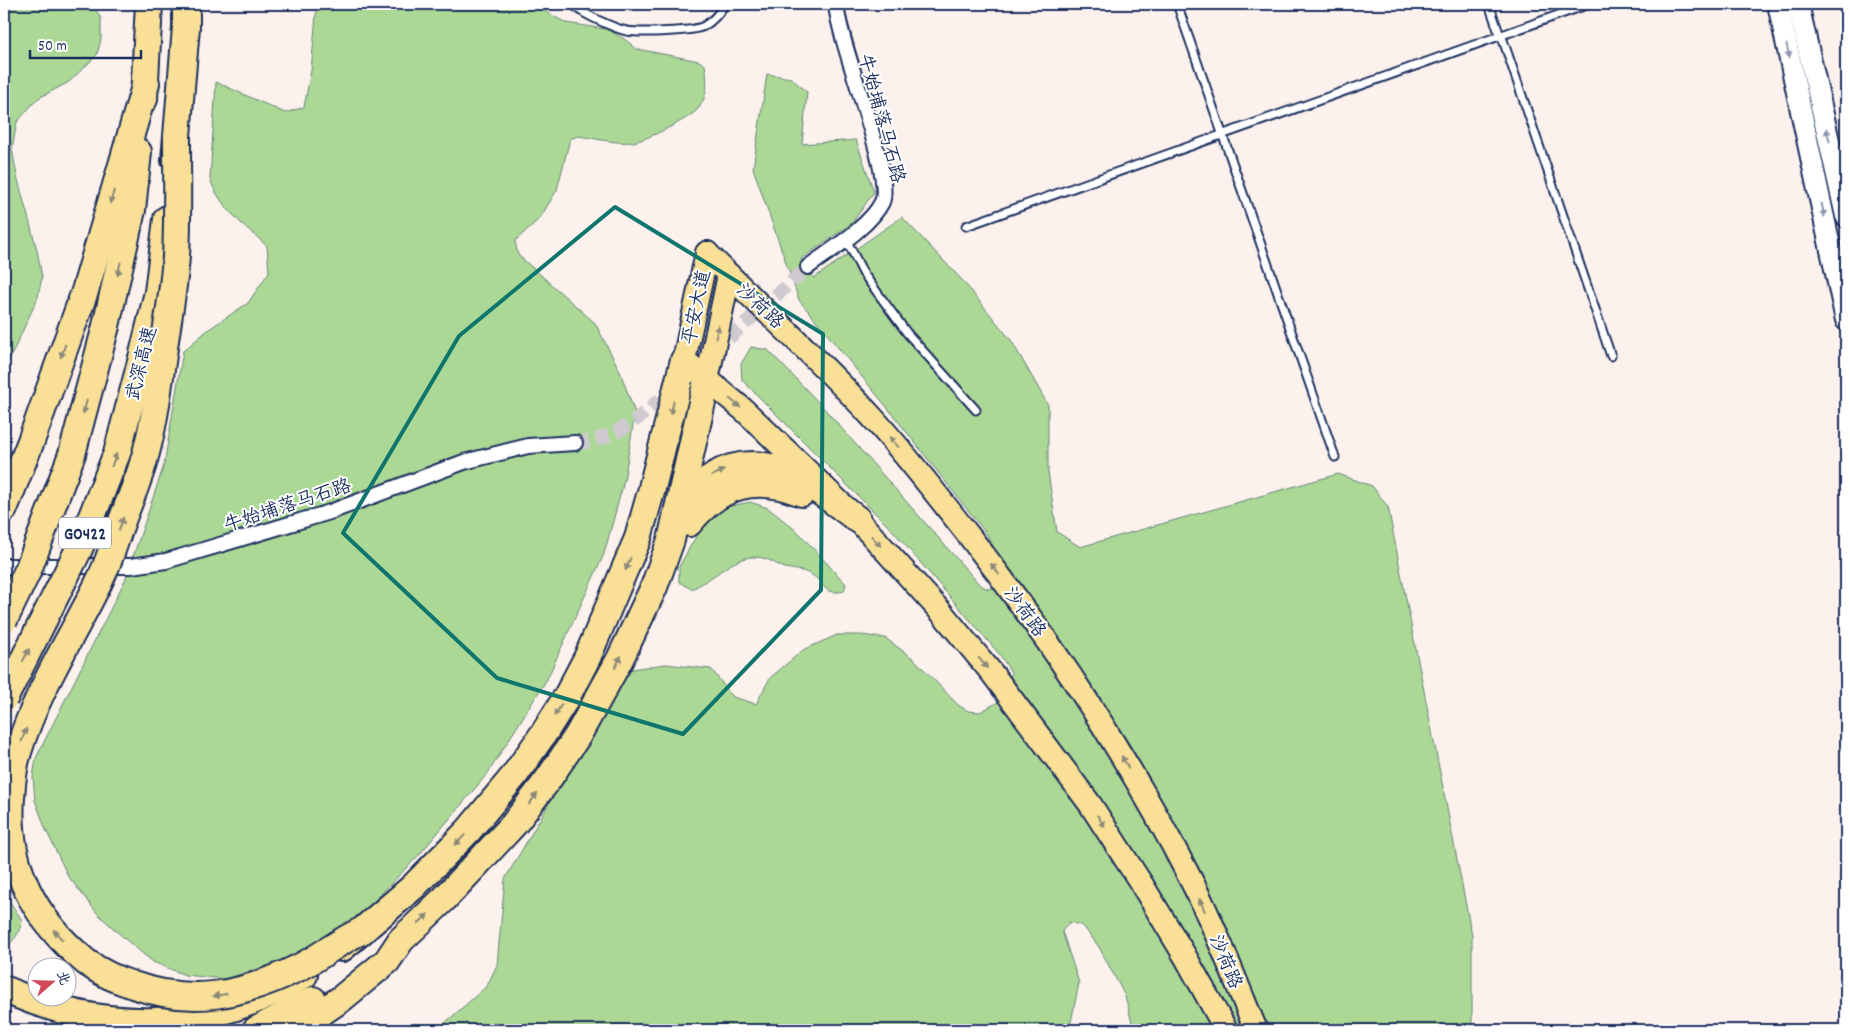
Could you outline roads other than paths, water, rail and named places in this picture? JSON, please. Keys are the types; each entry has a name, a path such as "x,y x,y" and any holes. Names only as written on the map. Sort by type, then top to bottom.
{"highway":[{"name":"G0422","path":"4,620 28,570 72,454 106,326 132,210 146,83 149,4"},
{"name":"武深高速","path":"4,699 79,549 117,453 142,358 158,292 178,138 186,4"},
{"path":"4,509 31,441 84,291 146,83"},
{"path":"178,138 176,258 155,412 144,460 101,578 45,686 18,750 10,800 9,820 12,848 19,873 31,898 49,925 71,949 93,967 123,982 152,992 209,997 244,989 278,978 302,966 341,940 359,932"},
{"path":"4,989 28,1003 85,1020 122,1026 144,1027 198,1021 242,1008 284,987 338,951 413,887 468,831 514,776 566,698 587,658 638,538 684,360"},
{"path":"295,1030 341,999 387,961 401,940 444,899 508,830 547,781 578,735 604,689 654,587 668,549 707,380"},
{"path":"668,549 705,506 725,491 753,483 794,489 819,499 857,519"},
{"path":"256,1030 316,998 380,950 401,940"}],"main road":[{"path":"1778,4 1846,320"},
{"path":"1798,4 1846,216"},
{"name":"沙荷路","path":"707,253 796,338 872,416 922,474 1035,622 1111,737 1192,882 1256,1030"},
{"name":"平安大道","path":"684,360 707,253"},
{"name":"平安大道","path":"707,380 729,275"},
{"name":"沙荷路","path":"684,360 745,411 857,519 992,673 1084,797 1141,883 1185,956 1226,1030"}],"street":[{"name":"牛始埔落马石路","path":"808,267 846,239 872,216 882,203 884,195 884,185 877,154 842,37 836,4"},
{"name":"牛始埔落马石路","path":"4,566 131,566 166,561 330,512 464,462 528,446 575,443"}],"lane":[{"path":"573,4 580,11 622,30 638,32 696,29 711,21 725,4"},
{"path":"1177,4 1335,457"},
{"path":"1488,4 1501,35 1611,356"},
{"path":"966,226 1589,4"},
{"path":"846,239 863,273 901,326 976,410"}],"tunnel":[{"path":"713,352 808,267"},
{"path":"575,443 604,437 630,424 675,386"}]}
